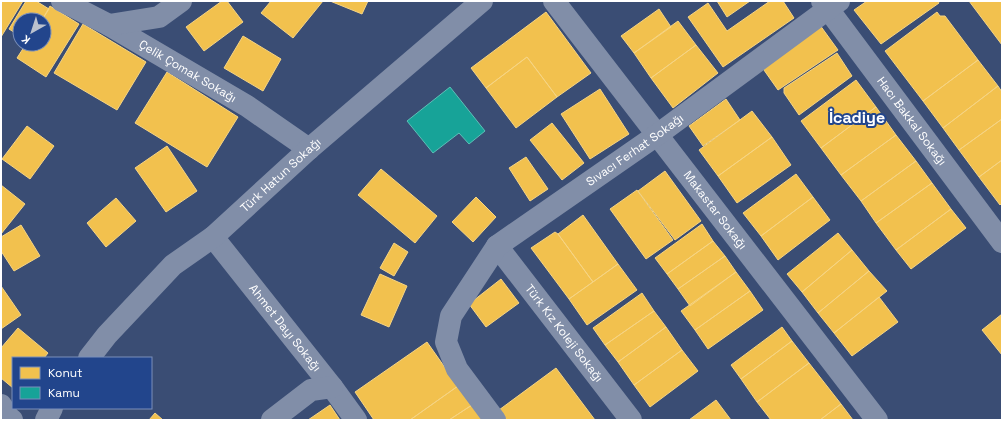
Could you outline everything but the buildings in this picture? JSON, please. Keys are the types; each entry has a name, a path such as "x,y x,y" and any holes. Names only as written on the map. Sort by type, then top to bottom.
{"street":[{"name":"Çelik Çomak Sokağı","path":"62,1 109,25 247,106 309,148"},
{"path":"109,25 159,17 181,1"},
{"name":"Türk Hatun Sokağı","path":"90,357 107,335 173,265 213,237 309,148 482,1"},
{"name":"Makastar Sokağı","path":"554,1 877,420"},
{"name":"Sıvacı Ferhat Sokağı","path":"495,420 456,369 446,342 451,316 498,246 657,135 830,4"},
{"name":"Hacı Bakkal Sokağı","path":"830,4 1002,242"},
{"name":"Ahmet Dayı Sokağı","path":"213,237 332,386 356,420"},
{"name":"Türk Kız Koleji Sokağı","path":"498,246 631,420"},
{"path":"272,420 310,390 332,386"},
{"path":"46,420 52,409"}],"district":[{"name":"İcadiye","path":"857,117"}]}
